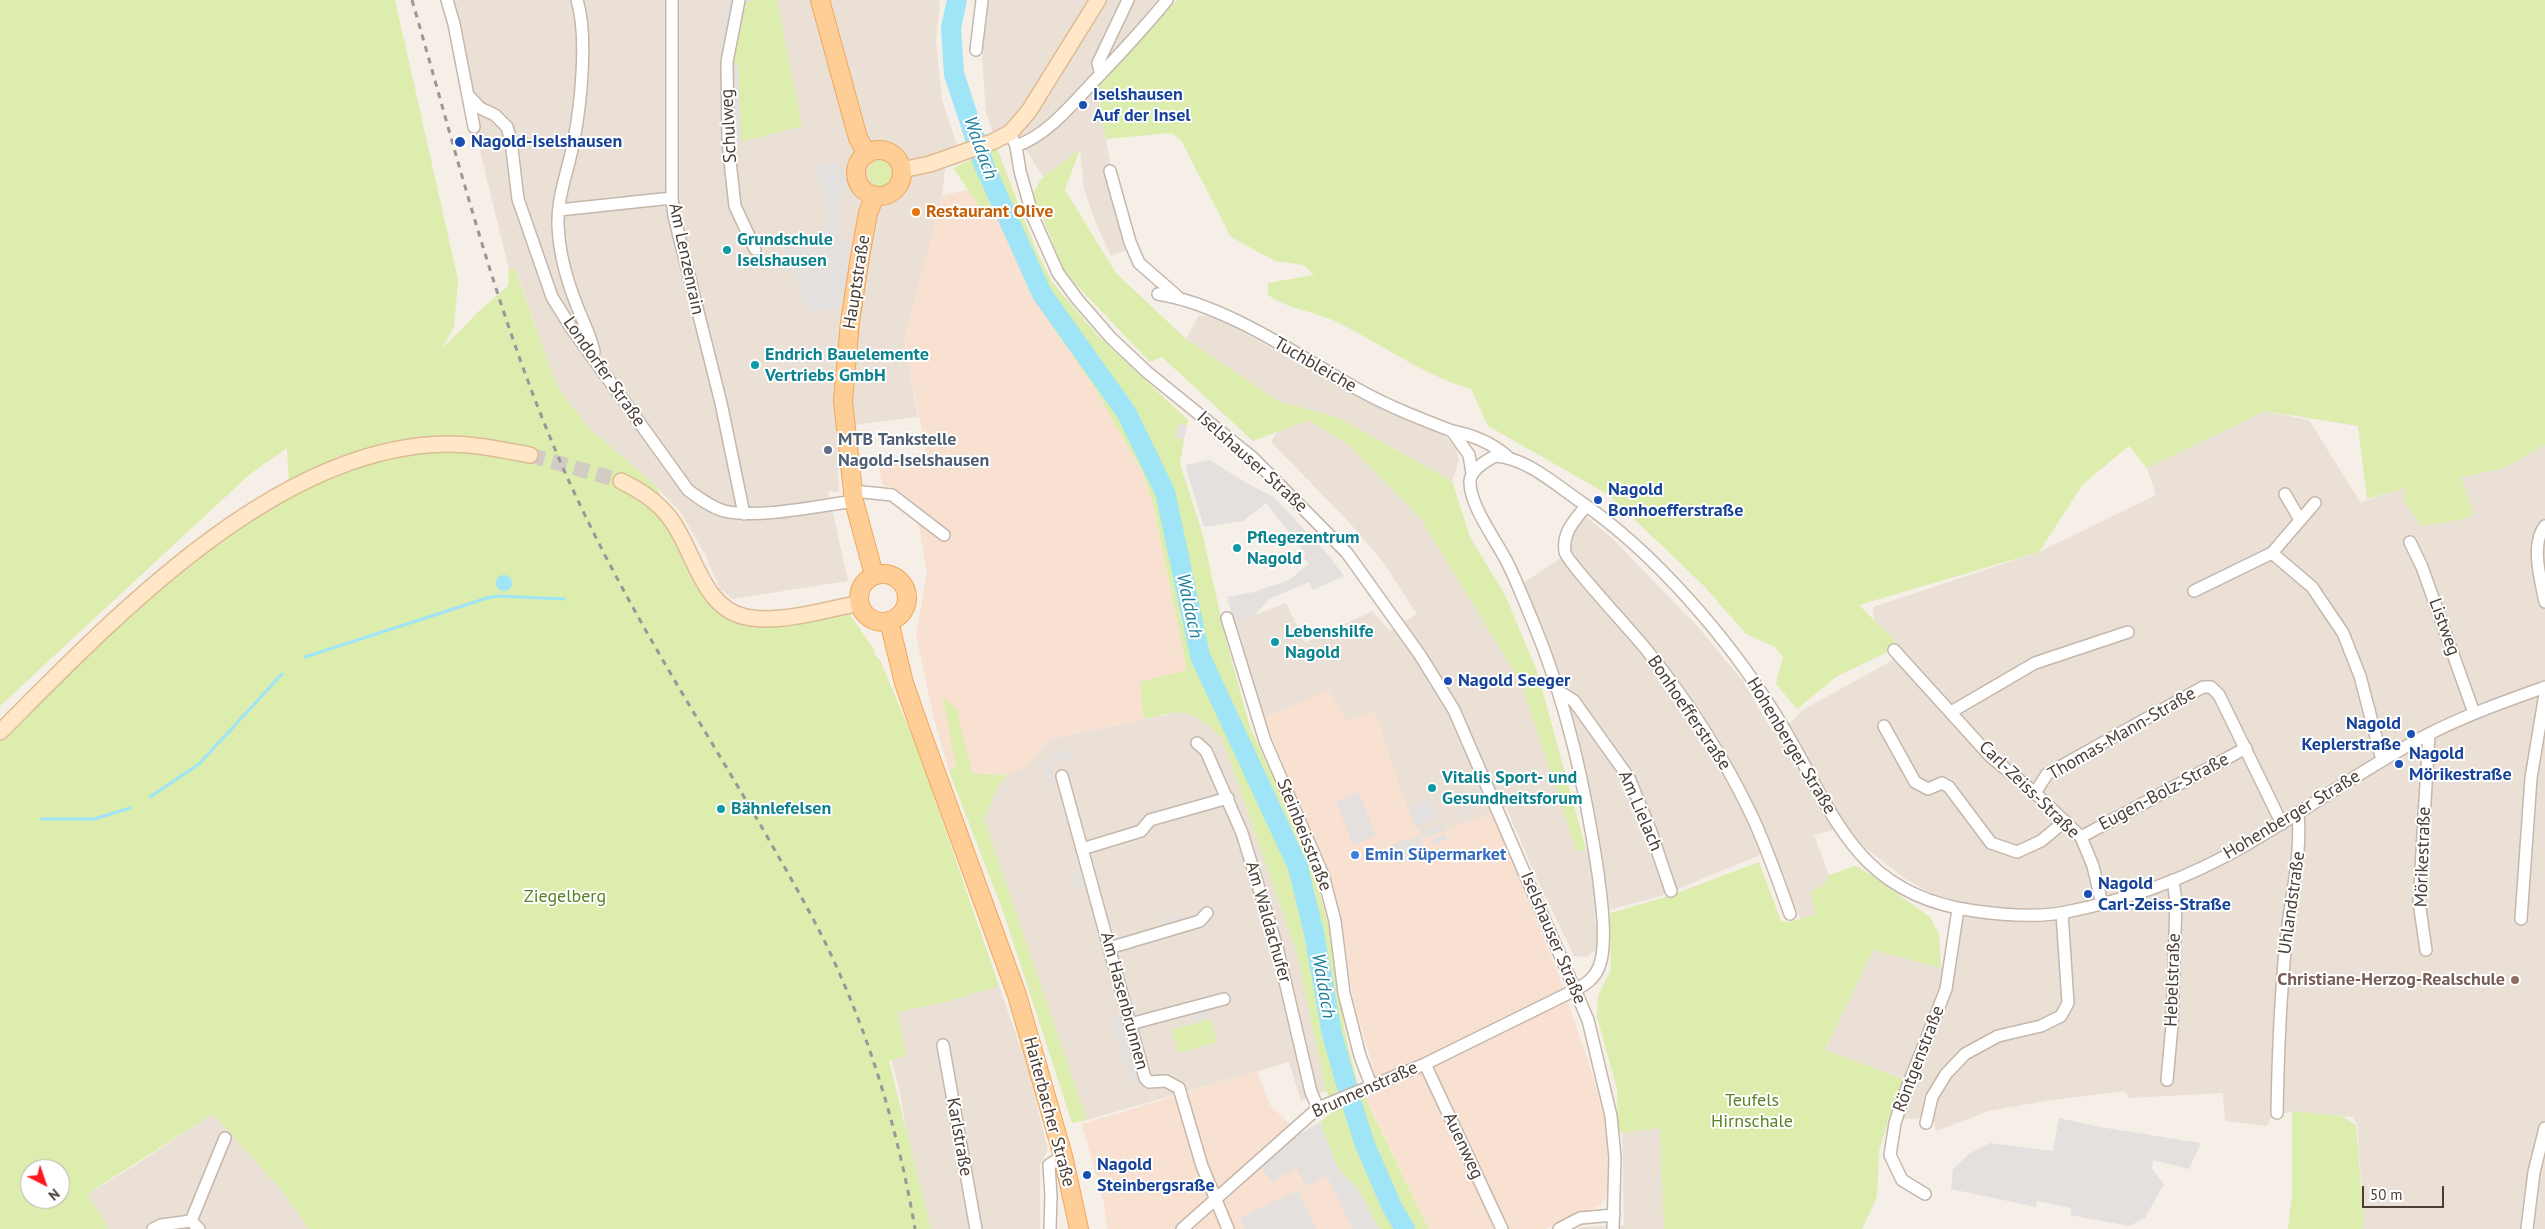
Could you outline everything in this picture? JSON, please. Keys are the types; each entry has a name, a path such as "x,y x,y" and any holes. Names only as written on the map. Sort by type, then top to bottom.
{"main road":[{"path":"820,0 858,138 867,154"},
{"path":"882,150 896,157 902,170 900,184 895,190 882,196 875,196 862,188 857,174 861,160 867,154 882,150"},
{"name":"Hauptstraße","path":"874,575 853,496 843,401 860,256 868,212 875,196"},
{"path":"874,575 889,575 896,578 906,590 905,605 902,612 889,621 874,620 862,610 859,603 860,590 864,583 874,575"},
{"name":"Haiterbacher Straße","path":"889,621 904,683 1017,995 1063,1156 1079,1229"}],"street":[{"path":"447,0 454,24 474,127"},
{"path":"577,0 582,51 579,100 574,139 559,210 558,225 563,260 576,305 592,340 594,352 591,356"},
{"name":"Am Lenzenrain","path":"672,0 672,198 692,295 720,403 744,514"},
{"name":"Schulweg","path":"739,0 727,62 728,142 736,206 755,249"},
{"path":"976,50 982,0"},
{"path":"1013,139 1098,0"},
{"path":"1101,74 1098,63 1128,0"},
{"path":"902,170 918,167 985,144 1013,139 1026,142 1049,126 1101,74 1167,0"},
{"name":"Londorfer Straße","path":"468,95 480,108 495,115 507,127 511,141 518,199 552,297 591,356 688,490 707,504 723,511 744,514 853,496 892,495 944,535"},
{"name":"Iselshauser Straße","path":"1013,139 1033,217 1058,273 1078,300 1111,338 1147,372 1253,458 1347,553 1420,655 1457,717 1588,1020 1611,1116 1615,1158 1613,1229"},
{"name":"Tuchbleiche","path":"1110,171 1130,242 1139,263 1178,297"},
{"path":"559,210 672,198"},
{"name":"Tuchbleiche","path":"1158,294 1178,297 1247,327 1362,392 1452,431 1468,434 1487,442 1508,457"},
{"path":"1452,431 1461,441 1469,455 1472,472 1470,481 1471,494 1506,561 1560,692 1589,812 1603,913 1600,965 1587,984 1575,990"},
{"path":"0,732 106,625 156,581 242,519 289,489 332,469 367,456 396,450 446,444 480,446 530,455"},
{"path":"1472,472 1496,456 1508,457"},
{"name":"Hohenberger Straße","path":"1508,457 1528,467 1586,506 1641,552 1682,594 1729,648 1776,714 1844,835 1873,868 1894,884 1925,900 1958,909 2000,915 2062,913 2102,904 2173,880 2236,851 2382,760 2429,734 2474,713 2545,687"},
{"path":"621,481 642,492 670,517 706,587 722,606 745,617 766,618 795,616 859,603"},
{"path":"2285,494 2300,520"},
{"path":"2194,591 2272,553 2315,503"},
{"name":"Bonhoefferstraße","path":"1586,506 1567,530 1565,553 1574,568 1629,627 1678,689 1750,812 1790,914"},
{"path":"2545,526 2539,533 2538,554 2545,601"},
{"name":"Listweg","path":"2410,542 2422,567 2474,713"},
{"path":"2272,553 2312,587 2343,633 2360,676 2382,760"},
{"name":"Steinbeisstraße","path":"1227,618 1265,740 1323,875 1335,921 1344,993 1360,1056 1371,1085"},
{"path":"1952,712 2035,663 2128,632"},
{"name":"Carl-Zeiss-Straße","path":"1894,650 1990,756 2035,793 2081,837 2093,866 2102,904"},
{"name":"Thomas-Mann-Straße","path":"2035,793 2047,774 2203,687 2211,687 2220,695 2282,824"},
{"name":"Am Lielach","path":"1560,692 1574,701 1629,778 1650,829 1671,891"},
{"path":"2520,919 2531,778 2545,694"},
{"path":"1884,726 1915,782 1928,789 1942,783 1949,788 1992,843 2017,852 2041,841 2065,822"},
{"name":"Mörikestraße","path":"2426,950 2419,902 2429,734"},
{"name":"Am Waldachufer","path":"1197,744 1206,751 1242,833 1272,930 1311,1092 1323,1105"},
{"name":"Eugen-Bolz-Straße","path":"2081,837 2246,748"},
{"name":"Am Hasenbrunnen","path":"1062,776 1145,1078 1149,1082 1166,1081 1178,1088 1202,1166 1216,1199"},
{"path":"1082,850 1141,831 1150,820 1228,798"},
{"name":"Uhlandstraße","path":"2276,1113 2280,1016 2286,940 2300,841 2298,813"},
{"name":"Hebelstraße","path":"2167,1080 2172,1025 2176,902 2173,880"},
{"name":"Röntgenstraße","path":"1924,1194 1902,1180 1890,1155 1895,1123 1946,989 1958,909"},
{"path":"1109,948 1200,921 1208,912"},
{"path":"1926,1123 1932,1097 1946,1074 1965,1054 1998,1036 2041,1026 2061,1016 2068,1002 2062,913"},
{"name":"Brunnenstraße","path":"1182,1229 1323,1105 1425,1064 1575,990"},
{"path":"1130,1024 1224,999"},
{"name":"Karlstraße","path":"943,1045 976,1229"},
{"name":"Auenweg","path":"1425,1064 1502,1229"},
{"path":"2527,1229 2534,1172 2545,1128"},
{"path":"153,1229 161,1225 195,1225 225,1138"},
{"path":"1050,1229 1051,1196 1049,1165 1063,1156"},
{"path":"1216,1199 1228,1229"},
{"path":"1559,1229 1580,1218 1614,1215"}],"shaded area":[{"path":"447,0 940,0 936,42 942,100 957,145 947,150 941,206 904,339 918,417 836,427 839,492 828,491 848,581 732,599 720,589 704,552 681,513 656,486 589,428 563,395 554,378 516,270 509,269 474,127"},
{"path":"988,0 1157,0 1094,77 1127,250 1111,256 1097,226 1084,189 1080,149 1043,177 1009,123 993,133 986,113 982,57"},
{"path":"738,4 729,50 719,50 724,8"},
{"path":"727,62 738,64 741,142 728,142"},
{"path":"835,161 838,170 843,169 847,186 843,187 842,226 835,233 840,240 848,240 845,300 839,301 840,308 807,312 790,256 778,242 798,236 801,249 820,244 829,215 815,166"},
{"path":"970,189 994,209 1057,333 1095,389 1143,473 1153,503 1187,671 1141,682 1144,719 1049,739 1027,765 1007,775 949,771 934,719 916,635 927,572 915,506 903,493 882,484 879,465 926,452 904,339 942,196"},
{"path":"1199,315 1216,317 1337,385 1446,437 1456,448 1459,460 1452,481 1356,427 1349,445 1421,519 1521,683 1578,852 1599,844 1580,743 1563,684 1523,583 1570,552 1568,545 1576,524 1585,516 1613,539 1698,627 1743,681 1772,731 1793,721 1801,711 1891,661 1904,651 1874,621 1873,607 2039,552 2156,495 2147,468 2265,411 2309,420 2360,502 2416,485 2502,469 2545,445 2545,1229 2362,1229 2364,1223 2357,1123 2352,1117 2292,1111 2271,1117 2267,1126 2225,1121 2223,1093 2129,1098 2125,1091 2046,1101 1989,1111 1936,1131 1933,1118 1901,1119 1916,1083 1825,1051 1873,949 1956,971 1965,903 1933,894 1904,878 1862,845 1847,827 1814,835 1829,875 1820,892 1820,919 1802,923 1772,850 1661,896 1594,914 1598,941 1596,949 1587,957 1574,956 1537,879 1506,807 1422,840 1403,797 1347,721 1329,691 1264,718 1247,672 1234,623 1286,603 1305,643 1372,611 1390,631 1417,614 1383,562 1349,522 1271,442 1292,405 1278,401 1186,339"},
{"path":"1178,424 1187,426 1184,439 1176,438"},
{"path":"1210,460 1275,498 1330,557 1344,576 1313,590 1309,582 1269,599 1254,616 1234,623 1227,597 1254,592 1289,580 1309,564 1303,557 1306,554 1266,503 1243,521 1204,527 1185,465"},
{"path":"1329,690 1347,721 1375,710 1403,797 1422,840 1492,812 1559,976 1592,1073 1605,1122 1610,1170 1606,1198 1599,1206 1545,1229 1429,1229 1365,1096 1380,1092 1353,999 1341,916 1329,876 1264,718"},
{"path":"1185,711 1201,719 1222,738 1297,952 1326,1091 1301,1101 1289,1062 1087,1120 984,819 999,784 1007,775 1027,765 1049,739"},
{"path":"1069,749 1072,757 1053,762 1051,754"},
{"path":"1049,760 1056,787 1048,789 1041,762"},
{"path":"1479,787 1484,799 1473,804 1468,791"},
{"path":"1359,792 1376,836 1353,845 1336,801"},
{"path":"1430,799 1438,817 1416,827 1408,809"},
{"path":"1484,801 1485,804 1454,816 1453,813"},
{"path":"1441,825 1443,831 1430,836 1427,830"},
{"path":"1445,833 1447,839 1434,845 1432,839"},
{"path":"1418,836 1427,851 1397,864 1390,845 1405,838 1406,841"},
{"path":"1080,874 1083,886 1075,889 1072,876"},
{"path":"1179,913 1182,921 1165,926 1163,918"},
{"path":"999,986 1028,1069 1048,1150 1040,1165 1040,1229 923,1229 900,1093 881,1016"},
{"path":"1210,1007 1212,1015 1192,1020 1190,1013"},
{"path":"1120,1017 1125,1038 1117,1040 1111,1019"},
{"path":"1126,1040 1132,1060 1123,1063 1118,1042"},
{"path":"1132,1063 1138,1083 1130,1085 1124,1065"},
{"path":"1257,1071 1270,1105 1300,1134 1320,1122 1338,1168 1379,1229 1107,1229 1104,1204 1082,1124"},
{"path":"213,1114 283,1192 309,1229 36,1229 46,1218 61,1209 70,1209 70,1204 123,1173"},
{"path":"2059,1118 2100,1127 2201,1143 2189,1169 2153,1160 2152,1169 2164,1184 2145,1218 2129,1226 2070,1215 2071,1208 2037,1201 2036,1207 1951,1189 1953,1169 1969,1154 1990,1143 2053,1151"},
{"path":"1320,1122 1338,1168 1358,1189 1379,1229 1353,1229 1327,1176 1306,1186 1296,1168 1273,1182 1259,1166 1297,1131 1301,1134"},
{"path":"1660,1128 1664,1229 1578,1229 1582,1227 1624,1225 1622,1132"},
{"path":"1298,1190 1316,1229 1244,1229 1240,1218"}],"green space":[{"name":"Ziegelberg","path":"0,0 395,0 458,280 454,326 442,349 480,310 508,286 509,269 515,269 554,378 563,395 589,428 656,486 706,587 745,617 844,606 875,651 874,654 880,660 919,753 999,986 938,1004 897,1012 907,1055 889,1061 931,1229 309,1229 283,1192 213,1114 87,1194 109,1229 0,1229 0,742 51,688 168,578 289,484 287,448 250,474 0,706"},
{"path":"757,0 777,0 802,126 741,142 738,64 727,62 744,3"},
{"path":"1177,0 2545,0 2545,445 2502,469 2461,477 2473,513 2468,518 2421,526 2403,499 2406,488 2367,499 2358,426 2265,411 2147,468 2129,446 2083,484 2039,552 1859,605 1900,646 1836,677 1797,709 1776,684 1783,657 1775,647 1746,634 1703,585 1609,495 1488,426 1471,389 1436,376 1335,321 1284,304 1268,295 1268,283 1314,275 1304,265 1275,261 1231,237 1181,140 1171,133 1106,139 1096,86"},
{"path":"997,148 1036,250 1052,282 1098,336 1188,420 1187,426 1178,424 1176,437 1184,439 1180,464 1202,532 1227,644 1250,727 1294,821 1315,876 1330,930 1345,1032 1357,1081 1429,1229 1379,1229 1358,1189 1338,1168 1320,1122 1334,1110 1326,1091 1297,953 1222,738 1201,720 1186,713 1144,719 1140,682 1187,670 1153,503 1143,473 1095,389 1057,333 994,209 985,214 953,168"},
{"path":"1080,149 1065,190 1116,273 1186,339 1278,401 1339,418 1452,481 1470,537 1505,595 1537,671 1586,849 1577,852 1521,683 1421,519 1349,445 1309,420 1253,441 1162,357 1150,362 1065,273 1033,194 1041,179"},
{"path":"881,160 890,164 894,173 890,182 881,186 872,182 868,173 872,164"},
{"path":"943,697 957,709 972,773 1007,775 999,784 984,819 1087,1120 1072,1123 1005,917 949,771 956,766"},
{"name":"Teufels Hirnschale","path":"1759,862 1781,921 1790,922 1816,914 1810,892 1824,885 1829,875 1854,866 1859,867 1930,917 1939,935 1941,968 1873,950 1825,1050 1903,1079 1879,1151 1877,1197 1862,1229 1664,1229 1660,1128 1618,1133 1617,1089 1597,1017 1598,996 1611,969 1610,913 1669,896"},
{"path":"1210,1019 1217,1042 1178,1053 1172,1030"},
{"path":"2292,1111 2341,1116 2356,1125 2364,1223 2362,1229 2288,1229 2292,1196"}],"water":[{"path":"504,575 512,583 504,591 496,583"}],"waterway":[{"name":"Waldach","path":"957,0 951,28 954,74 984,165 1042,294 1126,412 1165,492 1200,656 1298,867 1314,933 1332,1034 1351,1101 1365,1145 1392,1207 1405,1229"},
{"path":"305,657 487,598 498,596 564,599"},
{"path":"150,797 199,764 282,674"},
{"path":"41,819 94,819 130,808"}],"tunnel":[{"path":"530,455 621,481"}],"railway":[{"path":"412,0 486,258 507,322 554,448 623,590 760,824 825,942 841,976 868,1046 891,1118 915,1229"}],"place":[{"name":"Iselshausen Auf der Insel","path":"1083,105"},
{"name":"Nagold-Iselshausen","path":"460,142"},
{"name":"Restaurant Olive","path":"916,212"},
{"name":"Grundschule Iselshausen","path":"727,250"},
{"name":"Endrich Bauelemente Vertriebs GmbH","path":"755,365"},
{"name":"MTB Tankstelle Nagold-Iselshausen","path":"828,450"},
{"name":"Nagold Bonhoefferstraße","path":"1598,500"},
{"name":"Pflegezentrum Nagold","path":"1237,548"},
{"name":"Lebenshilfe Nagold","path":"1275,642"},
{"name":"Nagold Seeger","path":"1448,681"},
{"name":"Nagold Keplerstraße","path":"2411,734"},
{"name":"Nagold Mörikestraße","path":"2399,764"},
{"name":"Vitalis Sport- und Gesundheitsforum","path":"1432,788"},
{"name":"Bähnlefelsen","path":"721,809"},
{"name":"Emin Süpermarket","path":"1355,855"},
{"name":"Nagold Carl-Zeiss-Straße","path":"2088,894"},
{"name":"Christiane-Herzog-Realschule","path":"2515,980"},
{"name":"Nagold Steinbergsraße","path":"1087,1175"}]}
